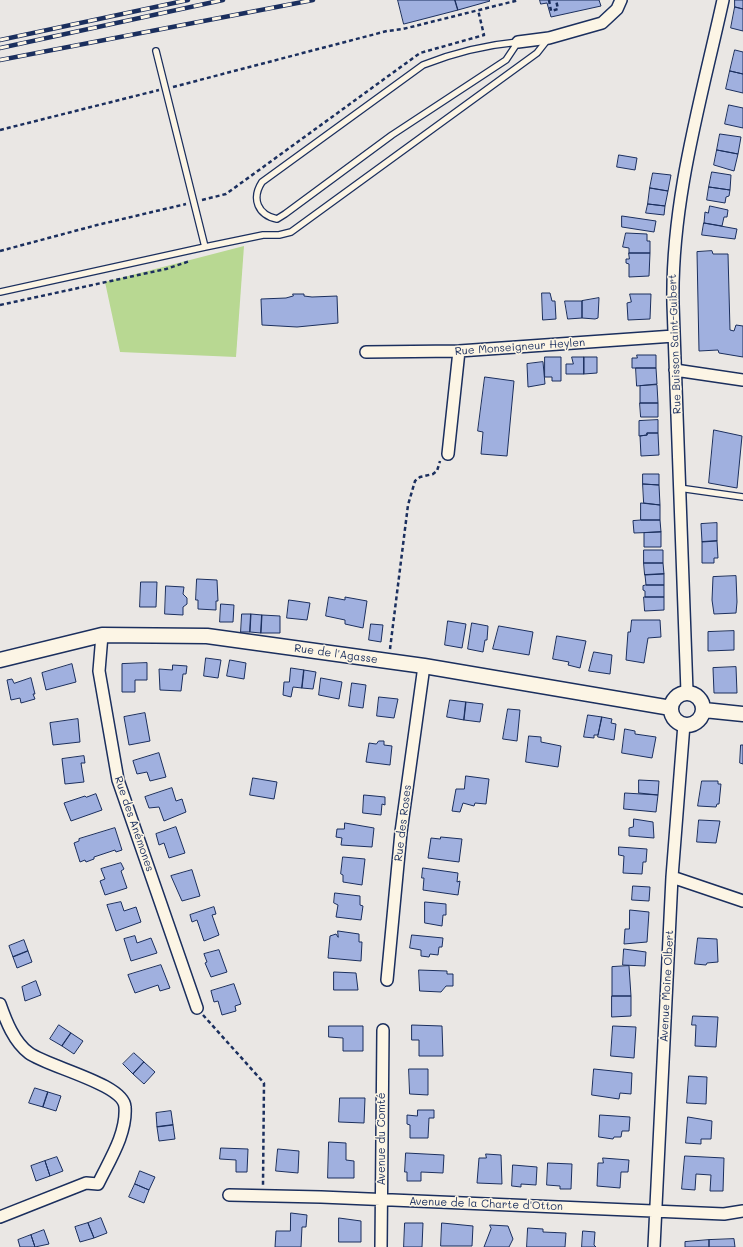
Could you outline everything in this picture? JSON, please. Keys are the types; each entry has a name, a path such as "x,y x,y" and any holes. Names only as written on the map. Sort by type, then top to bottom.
{"street":[{"path":"518,42 549,38 602,23 617,9 621,0"},
{"name":"Rue Buisson Saint-Guibert","path":"687,692 672,278 681,192 723,0"},
{"name":"Rue Monseigneur Heylen","path":"366,352 459,351 674,336"},
{"path":"448,454 459,351"},
{"path":"675,370 743,380"},
{"name":"Rue de l'Agasse","path":"0,660 102,635 207,636 424,666 671,708"},
{"name":"Rue des Anémones","path":"102,635 99,671 118,780 196,1008"},
{"name":"Rue des Roses","path":"387,980 401,832 424,666"},
{"path":"687,692 698,696 704,710 702,716 694,723 684,724 676,720 671,708 672,703 678,695 687,692"},
{"path":"704,710 743,714"},
{"name":"Avenue Moine Olbert","path":"654,1247 672,877 684,724"},
{"path":"672,877 743,900"},
{"path":"0,1004 13,1035 29,1053 52,1066 102,1085 118,1094 125,1105 124,1125 98,1184 86,1183 0,1217"},
{"name":"Avenue du Comté","path":"380,1247 382,1200 383,1030"},
{"name":"Avenue de la Charte d'Otton","path":"229,1195 724,1214 743,1212"}],"lane":[{"path":"0,292 238,240 263,235 279,235 291,232 537,53 549,38"},
{"path":"518,42 506,60 392,135 285,214 277,219 269,218 262,213 257,206 257,189 262,182 423,65 443,57 498,44 518,42"},
{"path":"156,51 194,202 200,234 205,247"},
{"path":"679,488 743,497"}],"path":[{"path":"0,130 166,89 387,31 403,29 519,0"},
{"path":"548,0 551,11 558,9 556,0"},
{"path":"0,251 97,225 226,194 420,53 484,35 478,10"},
{"path":"0,305 166,269 192,260"},
{"path":"389,661 408,505 415,481 420,477 433,474 437,471 439,462 448,454"},
{"path":"196,1008 264,1083 263,1196"}],"green space":[{"path":"244,246 236,357 120,352 105,282"}],"building":[{"path":"398,0 455,0 458,10 404,24"},
{"path":"455,0 489,0 490,1 458,10"},
{"path":"540,0 599,0 601,6 551,17 547,3 541,4"},
{"path":"735,0 743,0 743,9 735,7"},
{"path":"735,7 743,9 743,31 731,28"},
{"path":"735,50 743,52 743,74 730,71"},
{"path":"730,71 743,74 743,93 726,89"},
{"path":"729,105 743,108 743,128 725,124"},
{"path":"720,134 741,137 738,154 717,150"},
{"path":"717,150 738,154 734,171 714,165"},
{"path":"619,155 637,158 635,170 617,167"},
{"path":"712,172 731,175 730,190 709,187"},
{"path":"653,173 671,175 668,191 650,188"},
{"path":"709,187 730,190 729,196 726,197 725,203 707,200"},
{"path":"650,188 668,191 665,206 648,204"},
{"path":"648,204 665,206 664,215 646,213"},
{"path":"710,206 728,210 727,217 724,217 722,226 704,223 705,212 708,213"},
{"path":"622,216 656,221 654,232 622,227"},
{"path":"704,223 737,229 735,239 702,235"},
{"path":"626,233 647,234 647,241 650,241 650,253 629,253 629,248 623,247"},
{"path":"712,251 713,254 728,254 730,330 734,331 736,325 743,326 743,357 719,353 718,350 699,351 697,252"},
{"path":"629,253 650,253 649,276 629,277 629,264 626,263 626,259 629,259"},
{"path":"542,293 550,293 552,301 555,301 556,319 543,320"},
{"path":"293,294 304,294 304,296 312,297 337,296 338,323 297,327 262,325 261,299 286,298 293,296"},
{"path":"630,294 651,294 650,319 628,320 627,303 631,302"},
{"path":"599,298 598,318 582,318 582,301"},
{"path":"565,301 582,301 582,318 568,319"},
{"path":"637,355 656,355 656,368 632,368 632,358 637,358"},
{"path":"545,357 561,357 561,381 552,381 552,377 545,377"},
{"path":"572,357 584,357 584,374 566,374 566,364 573,364"},
{"path":"584,357 597,357 597,373 584,374"},
{"path":"543,362 545,384 528,387 527,364"},
{"path":"636,368 656,368 657,384 637,386"},
{"path":"485,377 514,381 507,456 481,454 483,432 478,431"},
{"path":"657,385 658,403 640,403 640,386"},
{"path":"640,403 658,403 658,417 641,417"},
{"path":"658,420 658,433 647,433 647,435 639,436 639,421"},
{"path":"714,430 742,436 737,488 709,483"},
{"path":"647,433 658,433 659,455 641,456 640,436 647,435"},
{"path":"643,474 659,474 659,485 643,484"},
{"path":"643,484 659,485 660,505 644,503"},
{"path":"641,503 660,505 660,520 641,520"},
{"path":"660,520 661,532 634,533 633,521"},
{"path":"717,523 717,541 702,542 701,524"},
{"path":"661,532 661,547 644,547 644,533"},
{"path":"717,541 718,558 714,558 714,563 702,563 702,542"},
{"path":"644,550 663,550 663,563 644,563"},
{"path":"644,563 663,563 664,574 645,575"},
{"path":"664,574 664,585 646,585 645,575"},
{"path":"736,576 736,613 714,614 712,600 713,577"},
{"path":"197,579 217,580 218,601 216,601 216,610 198,609 198,600 196,600"},
{"path":"141,582 157,582 156,607 140,607"},
{"path":"664,585 664,597 645,597 643,586"},
{"path":"166,586 184,587 183,594 187,598 187,604 183,607 183,615 165,614"},
{"path":"329,597 345,600 345,597 367,601 363,628 345,624 345,620 326,616"},
{"path":"644,597 664,597 664,610 645,611"},
{"path":"289,600 310,603 307,620 287,618"},
{"path":"221,604 234,605 233,622 220,622"},
{"path":"242,614 251,614 250,632 241,632"},
{"path":"251,614 262,615 261,633 250,632"},
{"path":"262,615 280,616 280,633 261,633"},
{"path":"632,620 660,620 661,637 648,638 644,663 626,660 628,632 630,632"},
{"path":"448,621 466,624 462,648 445,645"},
{"path":"472,623 488,626 487,640 485,640 483,652 468,649"},
{"path":"371,624 383,625 381,642 369,640"},
{"path":"499,626 533,632 529,655 493,649"},
{"path":"734,631 734,650 708,651 708,632"},
{"path":"557,636 586,641 580,668 568,665 569,662 553,659"},
{"path":"594,652 612,655 610,674 589,671"},
{"path":"206,658 221,660 218,678 204,676"},
{"path":"230,660 246,663 244,679 227,676"},
{"path":"147,663 147,680 135,680 135,692 122,692 122,664"},
{"path":"72,664 76,682 46,690 42,673"},
{"path":"173,665 187,666 186,674 183,674 181,691 160,690 159,669 172,670"},
{"path":"736,667 737,693 714,693 713,668"},
{"path":"291,668 304,670 302,688 293,687 291,697 283,695 284,682 289,682"},
{"path":"304,670 316,672 313,689 302,688"},
{"path":"31,678 35,699 21,703 20,698 11,700 7,680 12,679 14,683"},
{"path":"321,678 342,682 339,699 319,695"},
{"path":"352,683 366,685 363,708 349,706"},
{"path":"379,697 398,699 394,718 377,716"},
{"path":"450,700 466,702 464,720 447,717"},
{"path":"466,702 483,704 480,722 464,720"},
{"path":"508,709 520,710 517,741 503,739"},
{"path":"145,713 150,741 129,745 124,717"},
{"path":"588,715 602,717 598,735 594,735 594,738 584,737"},
{"path":"602,717 612,719 611,723 616,724 614,740 598,737"},
{"path":"78,719 80,742 53,745 50,723"},
{"path":"625,729 635,731 635,734 656,737 652,758 622,753"},
{"path":"529,736 541,737 541,742 561,746 558,767 526,762"},
{"path":"379,741 384,741 384,745 392,746 390,765 366,762 369,743 376,744"},
{"path":"741,745 743,745 743,764 740,763"},
{"path":"159,753 166,777 150,781 147,772 137,774 133,761"},
{"path":"84,756 85,763 81,763 84,782 65,784 62,759"},
{"path":"466,776 489,779 486,804 475,803 474,806 463,803 460,812 452,811 456,789 464,789"},
{"path":"253,778 277,782 274,799 250,795"},
{"path":"639,780 659,781 658,795 639,793"},
{"path":"702,781 718,781 718,784 721,784 719,804 717,804 716,807 698,806"},
{"path":"172,788 176,801 182,799 186,812 164,821 159,807 149,808 145,797"},
{"path":"625,793 658,795 656,812 624,809"},
{"path":"96,794 102,810 71,821 64,803"},
{"path":"364,795 385,797 385,805 382,804 381,815 363,813"},
{"path":"634,819 653,822 654,838 629,836 629,828 633,827"},
{"path":"699,820 720,821 716,843 697,842"},
{"path":"345,823 374,828 372,847 341,845 342,838 336,837 337,829 344,829"},
{"path":"176,827 185,853 169,858 164,843 159,845 156,834"},
{"path":"115,828 122,850 116,852 115,850 94,857 94,859 86,862 85,860 80,862 74,843 79,841 79,839"},
{"path":"441,837 462,839 459,862 428,858 431,838 440,839"},
{"path":"619,847 647,849 646,862 643,862 642,874 623,873 624,856 619,855"},
{"path":"343,857 365,859 362,885 343,882 343,875 341,874"},
{"path":"121,863 124,869 121,871 127,888 105,895 100,881 105,879 101,869"},
{"path":"423,868 458,873 457,882 460,881 458,895 423,890"},
{"path":"192,870 200,896 182,901 171,876"},
{"path":"633,886 650,887 649,901 632,900"},
{"path":"335,893 360,896 360,905 363,906 361,920 336,917 338,905 334,903"},
{"path":"121,902 124,911 136,907 141,922 116,931 107,905"},
{"path":"425,902 446,904 446,915 443,915 442,926 425,923"},
{"path":"214,907 216,914 212,915 219,935 204,941 197,920 192,922 190,915"},
{"path":"630,910 649,912 647,942 624,944 625,929 629,929"},
{"path":"338,931 359,934 359,942 362,942 361,961 328,958 330,936 336,934 338,937"},
{"path":"412,935 443,938 442,947 439,947 438,955 430,954 429,957 421,956 421,950 410,948"},
{"path":"135,936 137,943 151,938 157,953 131,961 124,939"},
{"path":"698,938 717,939 718,962 707,963 706,965 695,964"},
{"path":"24,940 28,951 13,957 9,946"},
{"path":"624,949 646,952 645,966 623,965"},
{"path":"219,950 227,972 211,977 205,963 207,962 204,954"},
{"path":"28,951 32,962 17,968 13,957"},
{"path":"161,965 170,988 160,991 158,985 135,993 128,975"},
{"path":"629,966 631,996 612,996 612,967"},
{"path":"419,970 447,971 447,974 453,974 453,986 446,986 441,992 420,991"},
{"path":"334,972 356,973 358,990 334,990"},
{"path":"36,981 41,995 25,1001 22,987"},
{"path":"234,984 241,1004 235,1006 236,1011 222,1015 218,1001 214,1002 211,991"},
{"path":"612,996 631,996 631,1016 612,1017"},
{"path":"693,1016 718,1017 716,1047 695,1046 696,1025 692,1025"},
{"path":"59,1025 71,1033 62,1046 50,1039"},
{"path":"412,1025 442,1026 443,1056 419,1056 419,1040 412,1040"},
{"path":"329,1026 363,1026 363,1051 343,1051 343,1038 329,1037"},
{"path":"613,1026 636,1027 634,1058 611,1056"},
{"path":"71,1033 83,1041 74,1054 62,1046"},
{"path":"134,1053 144,1062 133,1074 123,1064"},
{"path":"144,1062 155,1072 144,1084 133,1074"},
{"path":"409,1069 428,1069 428,1095 410,1094"},
{"path":"594,1069 632,1073 631,1094 620,1093 619,1099 592,1095"},
{"path":"689,1076 707,1077 706,1104 687,1103"},
{"path":"35,1088 48,1092 43,1107 29,1103"},
{"path":"48,1092 61,1096 56,1111 43,1107"},
{"path":"340,1098 365,1098 364,1123 339,1122"},
{"path":"418,1110 434,1110 434,1118 429,1118 428,1138 410,1138 410,1125 407,1124 407,1115 417,1116"},
{"path":"171,1111 173,1125 157,1127 156,1113"},
{"path":"600,1115 630,1117 629,1131 622,1131 621,1137 614,1137 613,1139 599,1137"},
{"path":"688,1117 712,1121 711,1139 701,1139 701,1144 686,1143"},
{"path":"173,1125 175,1139 159,1141 157,1127"},
{"path":"329,1142 346,1143 346,1160 354,1161 354,1178 328,1178"},
{"path":"221,1148 248,1149 247,1172 236,1172 236,1160 220,1159"},
{"path":"278,1149 299,1151 298,1173 276,1171"},
{"path":"406,1153 444,1155 443,1173 421,1172 421,1181 407,1181 407,1172 405,1172"},
{"path":"486,1154 501,1155 502,1184 477,1183 479,1158 486,1158"},
{"path":"685,1156 724,1158 723,1191 710,1191 711,1175 696,1174 695,1190 682,1189"},
{"path":"57,1157 63,1171 50,1176 45,1161"},
{"path":"603,1158 629,1160 628,1172 621,1172 620,1188 597,1186 598,1163 603,1163"},
{"path":"45,1161 50,1176 36,1181 31,1166"},
{"path":"548,1163 572,1164 571,1189 560,1189 560,1186 547,1185"},
{"path":"513,1165 537,1167 536,1185 521,1184 521,1187 512,1186"},
{"path":"140,1171 155,1177 149,1190 135,1184"},
{"path":"135,1184 149,1190 144,1203 129,1197"},
{"path":"291,1213 307,1215 306,1227 302,1227 301,1247 275,1247 276,1231 290,1231"},
{"path":"101,1218 107,1233 94,1238 88,1223"},
{"path":"339,1218 361,1221 361,1242 339,1242"},
{"path":"88,1223 94,1238 80,1242 75,1227"},
{"path":"405,1223 423,1223 422,1247 404,1247"},
{"path":"442,1223 473,1226 472,1246 441,1246"},
{"path":"490,1225 508,1226 513,1239 509,1247 484,1247 491,1229"},
{"path":"528,1228 543,1229 543,1232 566,1233 565,1247 527,1247"},
{"path":"44,1230 49,1244 35,1247 31,1235"},
{"path":"583,1231 595,1232 594,1245 596,1247 582,1247"},
{"path":"31,1235 35,1247 20,1247 18,1240"},
{"path":"734,1239 735,1247 709,1247 709,1240"},
{"path":"709,1240 709,1247 685,1247 685,1242"}],"railway":[{"path":"0,40 188,0"},
{"path":"0,48 223,0"},
{"path":"0,60 313,0"}]}
